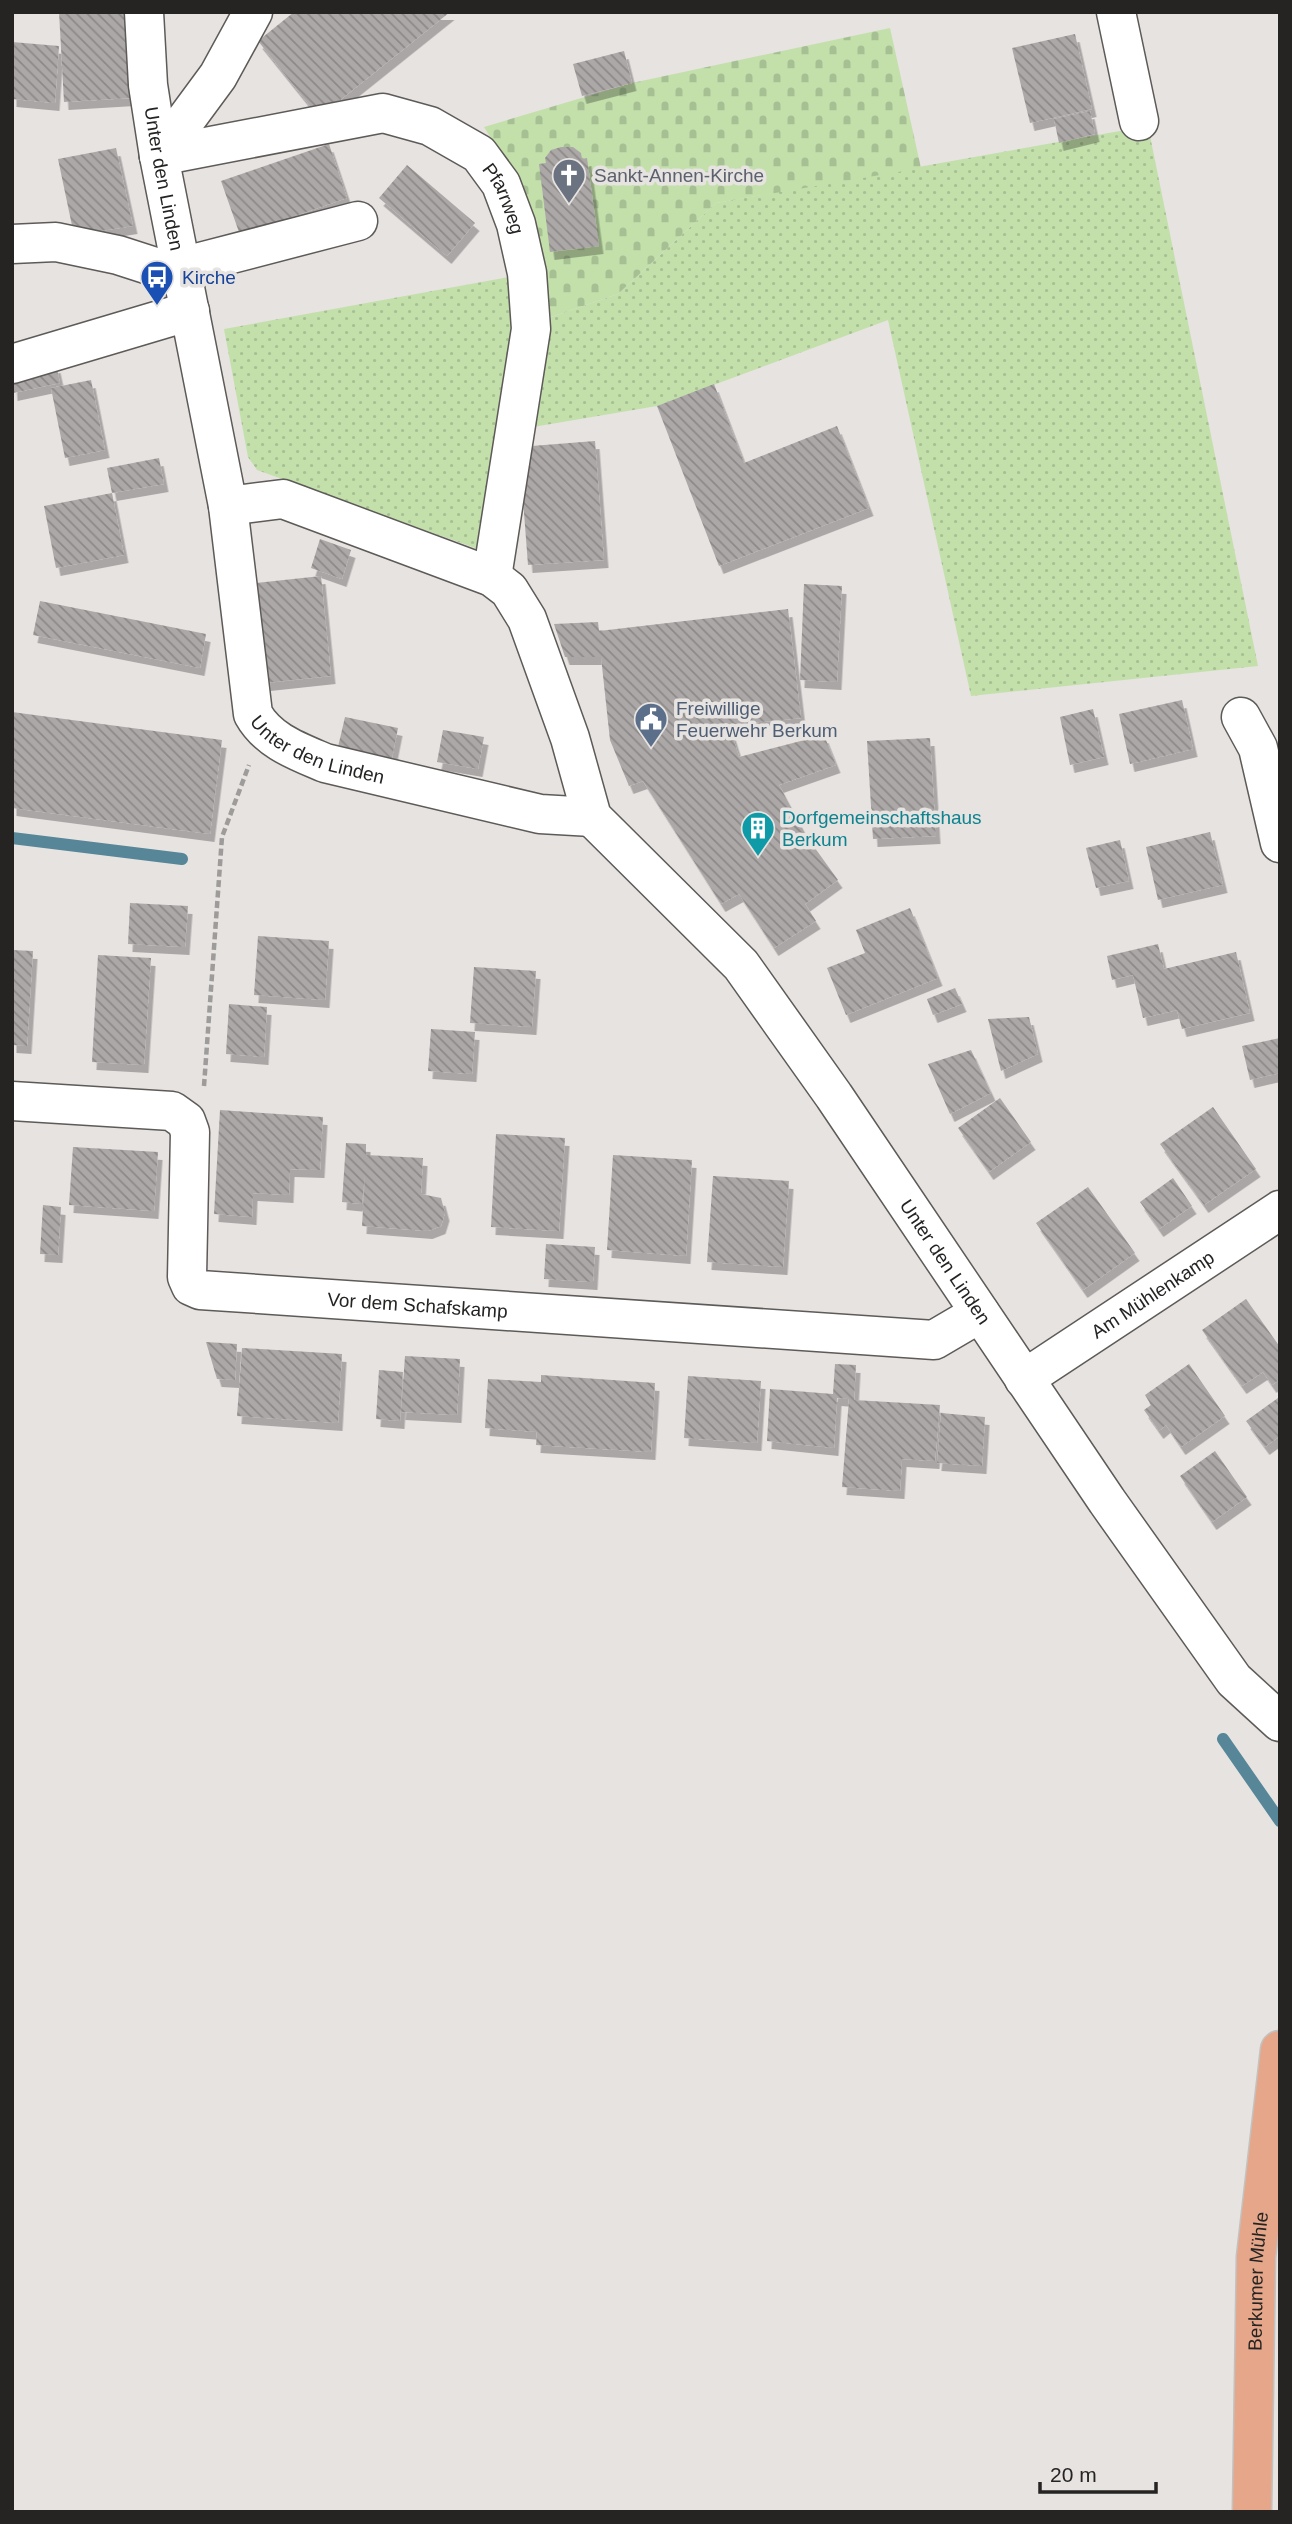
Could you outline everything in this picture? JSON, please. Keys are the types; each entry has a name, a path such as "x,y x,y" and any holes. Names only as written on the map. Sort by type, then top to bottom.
{"main road":[{"name":"Berkumer Mühle","path":"1252,2512 1256,2257 1280,2050"}],"street":[{"name":"Unter den Linden","path":"144,12 148,85 159,156 228,506 248,692 253,714 262,730 294,750 325,763 540,814 592,817"},
{"path":"159,156 218,76 253,12"},
{"path":"1116,12 1139,121"},
{"name":"Pfarrweg","path":"159,156 383,113 430,126 478,154 501,184 516,224 527,273 531,329 492,577"},
{"path":"12,364 185,285 358,221"},
{"path":"12,244 56,242 118,255 185,285"},
{"name":"Unter den Linden","path":"228,506 283,499 492,577 509,590 527,619 570,738 592,817 741,965 834,1096 1024,1379 1234,1679 1280,1722"},
{"path":"1241,717 1258,748 1280,843"},
{"path":"12,1101 172,1111 186,1121"},
{"name":"Vor dem Schafskamp","path":"186,1121 190,1132 187,1277 191,1286 200,1290 934,1340 980,1313"},
{"name":"Am Mühlenkamp","path":"1024,1379 1280,1210"}],"path":[{"path":"186,1121 204,1086 222,837 262,730"}],"green space":[{"path":"890,28 921,168 716,203 618,294 551,317 536,243 512,172 484,127 632,83"},
{"path":"1148,126 1258,666 971,696 888,320 657,406 533,427 551,317 618,294 716,203"},
{"path":"509,277 514,319 478,549 257,470 248,457 224,329"}],"building":[{"path":"59,12 124,12 130,98 64,102"},
{"path":"294,12 450,12 319,117 258,41"},
{"path":"1075,34 1092,109 1030,123 1012,48"},
{"path":"12,42 59,46 55,103 12,99"},
{"path":"624,51 632,83 582,96 573,64"},
{"path":"1090,111 1095,134 1059,143 1054,119"},
{"path":"329,144 347,198 240,235 221,181"},
{"name":"Sankt-Annen-Kirche","path":"573,147 581,153 582,159 587,158 599,246 550,252 539,164 546,163 545,158 551,150"},
{"path":"116,148 133,226 74,235 58,159"},
{"path":"407,165 475,223 447,256 379,198"},
{"path":"56,365 60,383 13,393 12,374"},
{"path":"91,380 105,450 65,458 51,388"},
{"path":"714,384 744,463 837,426 869,508 719,566 657,406"},
{"path":"595,441 604,560 528,565 519,447"},
{"path":"159,458 164,484 112,493 107,468"},
{"path":"112,493 124,555 56,568 44,506"},
{"path":"320,539 351,550 342,579 311,568"},
{"path":"321,576 331,676 266,683 256,583"},
{"path":"804,584 842,586 837,682 800,680"},
{"path":"40,601 206,634 200,668 33,635"},
{"path":"788,609 801,718 729,725 739,757 824,735 836,765 779,785 807,837 838,880 805,904 816,921 774,948 739,894 721,904 643,781 629,786 610,740 601,657 565,657 554,624 598,622 599,631"},
{"path":"1182,700 1193,749 1130,764 1119,714"},
{"path":"1093,709 1104,757 1070,765 1060,717"},
{"path":"12,712 222,740 210,834 12,808"},
{"path":"345,717 398,728 392,758 338,747"},
{"path":"443,730 484,737 478,769 437,762"},
{"path":"930,738 936,836 873,839 867,741"},
{"path":"1210,832 1223,885 1158,900 1146,847"},
{"path":"1120,840 1129,881 1096,888 1086,848"},
{"path":"130,903 188,906 185,947 128,944"},
{"path":"910,908 938,978 846,1015 827,968 865,953 856,930"},
{"path":"258,936 329,941 325,1000 254,995"},
{"path":"1158,944 1164,969 1236,952 1250,1013 1182,1029 1177,1010 1143,1018 1133,975 1112,980 1107,956"},
{"path":"12,950 33,951 27,1046 12,1045"},
{"path":"98,955 151,958 144,1065 92,1062"},
{"path":"474,967 536,971 532,1027 470,1023"},
{"path":"955,988 962,1004 933,1015 927,999"},
{"path":"229,1004 267,1007 264,1057 226,1054"},
{"path":"1029,1017 1038,1054 1001,1071 988,1019"},
{"path":"431,1029 475,1032 472,1074 428,1071"},
{"path":"1280,1038 1280,1073 1250,1080 1242,1046"},
{"path":"971,1050 991,1093 950,1114 928,1064"},
{"path":"1000,1098 1031,1142 989,1172 958,1128"},
{"path":"1213,1107 1256,1169 1204,1205 1160,1144"},
{"path":"220,1110 323,1117 320,1170 290,1169 289,1195 253,1193 252,1217 214,1214"},
{"path":"496,1134 565,1138 559,1231 491,1227"},
{"path":"346,1143 366,1144 366,1155 423,1158 421,1194 441,1198 445,1213 441,1226 428,1231 362,1226 365,1175 362,1204 342,1202"},
{"path":"73,1147 158,1152 154,1211 69,1205"},
{"path":"613,1155 692,1160 686,1256 607,1250"},
{"path":"713,1176 789,1181 783,1267 707,1262"},
{"path":"1173,1178 1192,1206 1159,1229 1140,1202"},
{"path":"1088,1187 1135,1253 1083,1290 1036,1223"},
{"path":"43,1205 61,1207 58,1255 40,1254"},
{"path":"546,1244 595,1247 593,1282 544,1279"},
{"path":"1246,1299 1280,1347 1280,1379 1272,1385 1263,1372 1242,1386 1202,1330"},
{"path":"206,1342 237,1344 235,1380 217,1379"},
{"path":"242,1348 342,1354 338,1423 237,1416"},
{"path":"405,1356 460,1359 457,1415 401,1412"},
{"path":"835,1364 856,1365 854,1400 940,1405 935,1461 902,1459 900,1491 842,1487 849,1399 837,1398 834,1448 767,1441 770,1389 833,1394"},
{"path":"1189,1364 1225,1416 1181,1447 1166,1425 1159,1431 1144,1410 1151,1405 1145,1395"},
{"path":"379,1370 403,1372 400,1421 376,1419"},
{"path":"541,1375 655,1383 651,1452 536,1445 537,1432 485,1428 488,1379 541,1382"},
{"path":"688,1376 761,1381 757,1443 684,1438"},
{"path":"1278,1398 1280,1436 1265,1447 1246,1421"},
{"path":"941,1413 985,1417 982,1466 937,1463"},
{"path":"1215,1451 1247,1497 1212,1522 1180,1476"}],"waterway":[{"path":"12,838 182,859"},
{"path":"1223,1739 1280,1821"}],"place":[{"name":"Sankt-Annen-Kirche","path":"569,205"},
{"name":"Kirche","path":"157,307"},
{"name":"Freiwillige Feuerwehr Berkum","path":"651,749"},
{"name":"Dorfgemeinschaftshaus Berkum","path":"758,858"}]}
